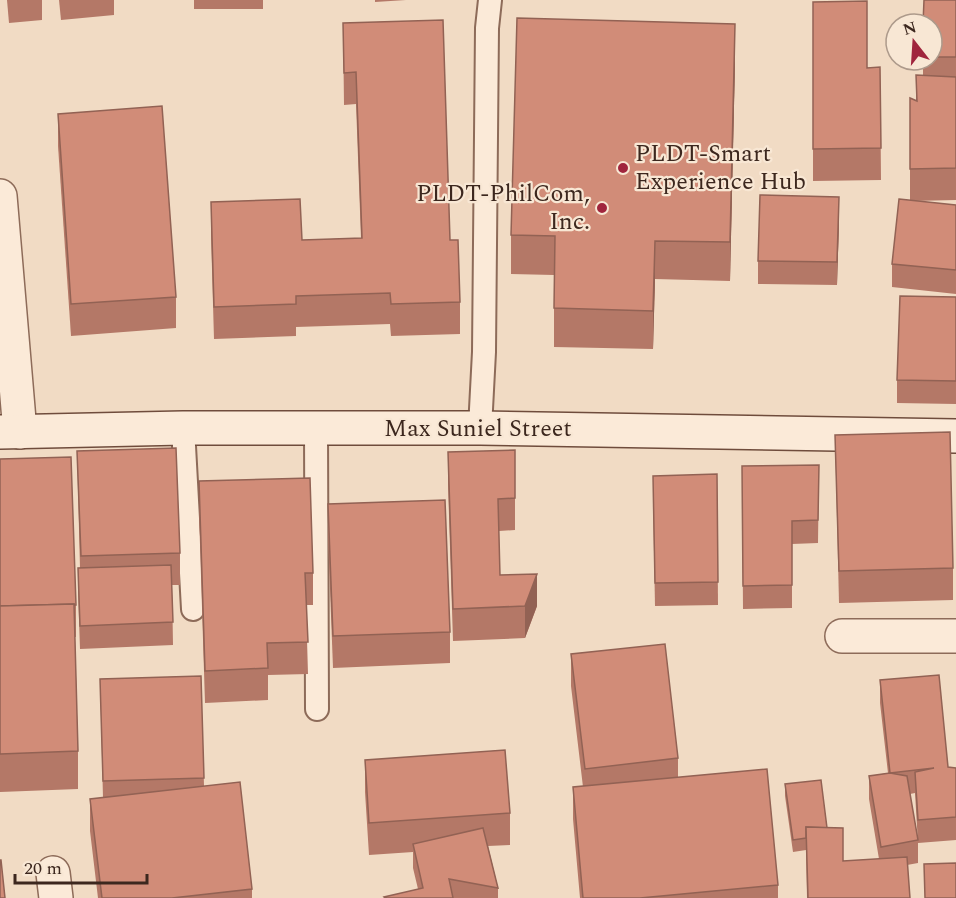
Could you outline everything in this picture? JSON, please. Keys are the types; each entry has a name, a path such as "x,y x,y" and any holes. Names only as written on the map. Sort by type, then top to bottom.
{"main road":[{"path":"0,196 10,432"},
{"name":"Max Suniel Street","path":"10,432 183,428 480,428 956,436"},
{"path":"842,636 956,636"}],"lane":[{"path":"480,428 484,352 487,28 490,0"},
{"path":"183,428 193,609"},
{"path":"316,429 317,709"}],"building":[{"path":"924,0 956,0 956,57 944,57 944,12 924,12"},
{"path":"867,1 867,68 880,67 881,148 813,149 813,2"},
{"name":"PLDT-Smart Experience Hub","path":"517,18 735,24 730,242 655,241 653,311 554,308 555,236 511,235"},
{"path":"443,20 450,240 458,240 460,302 391,304 390,293 296,296 296,304 214,307 211,202 300,199 302,240 362,238 356,72 344,73 343,23"},
{"path":"916,75 956,77 956,168 910,169 910,98 917,101"},
{"path":"162,106 176,297 71,304 58,114"},
{"path":"760,195 839,197 837,262 758,261"},
{"path":"899,199 956,205 956,270 892,264"},
{"path":"900,296 956,297 956,381 897,380"},
{"path":"950,432 953,568 839,571 835,435"},
{"path":"176,448 180,553 81,556 77,451"},
{"path":"515,450 515,498 498,499 500,575 537,574 525,606 453,609 448,452"},
{"path":"71,457 76,605 0,606 0,459"},
{"path":"819,465 818,520 792,521 792,585 743,586 742,466"},
{"path":"717,474 718,582 655,583 653,476"},
{"path":"310,478 313,573 305,573 308,642 267,643 268,668 205,671 199,481"},
{"path":"445,500 450,632 333,636 328,504"},
{"path":"171,565 173,622 80,626 78,568"},
{"path":"74,604 78,751 0,754 0,606"},
{"path":"665,644 678,758 585,769 571,654"},
{"path":"939,675 948,767 956,768 956,817 918,820 915,772 934,768 890,773 880,680"},
{"path":"201,676 204,778 103,781 100,679"},
{"path":"505,750 510,813 369,823 365,760"},
{"path":"767,769 778,885 640,898 583,898 573,787"},
{"path":"890,773 907,776 918,840 881,847 869,776"},
{"path":"821,780 827,828 806,827 806,838 793,840 785,784"},
{"path":"240,782 252,889 172,898 102,898 90,799"},
{"path":"806,827 843,828 843,861 907,857 910,898 808,898"},
{"path":"483,828 498,888 449,879 453,898 384,897 423,888 413,844"},
{"path":"1,860 5,898 0,898"},
{"path":"956,863 956,898 925,898 924,864"}],"place":[{"name":"PLDT-Smart Experience Hub","path":"623,168"},
{"name":"PLDT-PhilCom, Inc.","path":"602,208"}]}
